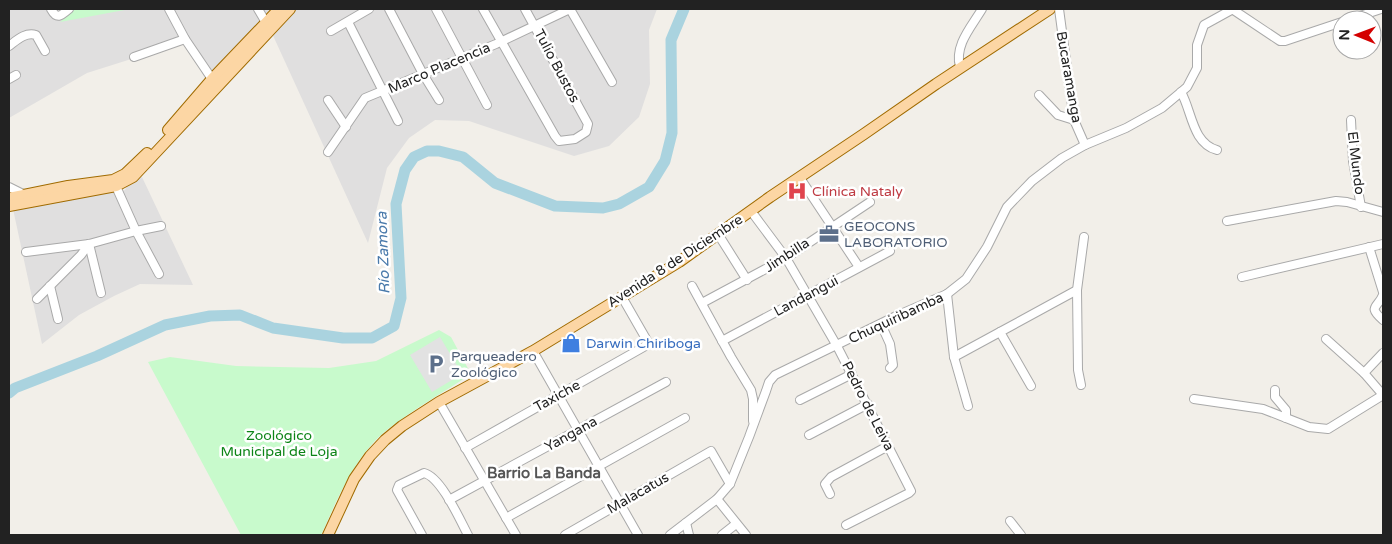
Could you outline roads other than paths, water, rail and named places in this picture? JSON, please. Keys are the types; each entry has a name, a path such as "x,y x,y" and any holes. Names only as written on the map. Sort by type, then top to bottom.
{"main road":[{"path":"9,206 68,191 114,183 133,177 268,26 279,9"},
{"path":"114,183 156,145 212,79 268,26 290,9"},
{"name":"Avenida 8 de Diciembre","path":"328,535 354,479 370,456 402,426 439,402 533,351 679,262 751,210 960,67 1050,9"},
{"path":"9,198 68,191"}],"street":[{"path":"51,9 54,15 58,16 69,9"},
{"path":"169,9 185,40 212,79"},
{"path":"258,9 268,26"},
{"path":"330,31 369,9"},
{"path":"389,9 422,74 438,100"},
{"path":"436,9 488,105"},
{"path":"483,9 501,41"},
{"name":"Tulio Bustos","path":"501,41 559,141 564,142 579,137 586,132 588,124 525,9"},
{"path":"570,9 612,82"},
{"name":"Marco Placencia","path":"328,152 365,98 463,58 570,9"},
{"path":"960,67 958,60 959,52 964,38 982,9"},
{"name":"Bucaramanga","path":"1058,9 1074,120 1084,145"},
{"path":"1233,9 1280,41 1332,25"},
{"name":"Chuquiribamba","path":"670,535 717,499 730,484 770,382 775,375 947,294 966,279 987,247 1007,206 1032,181 1062,158 1084,145 1126,128 1162,108 1187,87 1197,68 1197,45 1204,25 1233,9"},
{"path":"348,22 398,121"},
{"path":"9,46 27,34 36,34 45,51"},
{"path":"134,57 185,40"},
{"path":"1181,92 1188,104 1192,124 1206,146 1217,150"},
{"path":"1039,95 1058,116 1074,120"},
{"path":"328,100 346,127"},
{"name":"El Mundo","path":"1351,120 1352,161 1362,207"},
{"path":"800,178 859,267"},
{"path":"114,183 136,231 159,274"},
{"path":"9,187 25,195"},
{"path":"1227,221 1336,201 1347,202 1383,212"},
{"name":"Jimbilla","path":"702,303 786,258 832,225 870,202"},
{"name":"Pedro de Leiva","path":"751,210 786,258 808,294 868,404 911,491 909,494 846,525"},
{"path":"26,252 89,244 161,226"},
{"path":"718,234 747,280"},
{"path":"1082,385 1078,370 1077,290 1084,237"},
{"path":"37,299 81,255 89,244"},
{"path":"89,244 101,293"},
{"path":"1242,277 1383,244"},
{"path":"1369,247 1383,294 1374,309 1376,314 1383,320"},
{"name":"Landangui","path":"722,341 890,251"},
{"path":"50,286 58,319"},
{"path":"692,286 751,390 753,400 752,428"},
{"path":"954,357 1077,290"},
{"path":"947,294 954,357 968,406"},
{"name":"Taxiche","path":"465,448 649,344 622,297"},
{"path":"881,324 892,356 893,365 890,368"},
{"path":"1000,332 1031,386"},
{"path":"1194,399 1256,407 1308,427 1328,429 1383,395 1364,373 1326,339"},
{"path":"533,351 638,535"},
{"path":"1364,373 1383,354"},
{"path":"800,400 852,374"},
{"name":"Yangana","path":"449,500 666,382"},
{"path":"1275,390 1276,397 1286,410 1286,418"},
{"path":"439,402 516,535"},
{"path":"809,435 868,404"},
{"path":"506,518 685,418"},
{"path":"830,494 825,484 830,477 888,446"},
{"name":"Malacatus","path":"565,535 711,451 730,484"},
{"path":"422,535 398,487 424,473 433,477 449,500 468,535"},
{"path":"717,499 746,535"},
{"path":"1010,521 1021,535"},
{"path":"686,523 689,535"},
{"path":"722,535 736,524"}],"waterway":[{"name":"Río Zamora","path":"9,393 15,388 97,356 165,325 210,316 240,315 273,328 343,338 372,338 394,326 401,298 396,204 405,170 414,157 427,151 439,151 463,157 495,183 555,206 603,208 619,204 649,187 665,161 672,133 671,40 684,9"}],"place":[{"name":"Clínica Nataly","path":"797,191"},
{"name":"GEOCONS LABORATORIO","path":"829,234"},
{"name":"Darwin Chiriboga","path":"571,343"},
{"name":"Parqueadero Zoológico","path":"436,364"}],"district":[{"name":"Barrio La Banda","path":"544,473"}],"park label":[{"name":"Zoológico Municipal de Loja","path":"279,444"}]}
